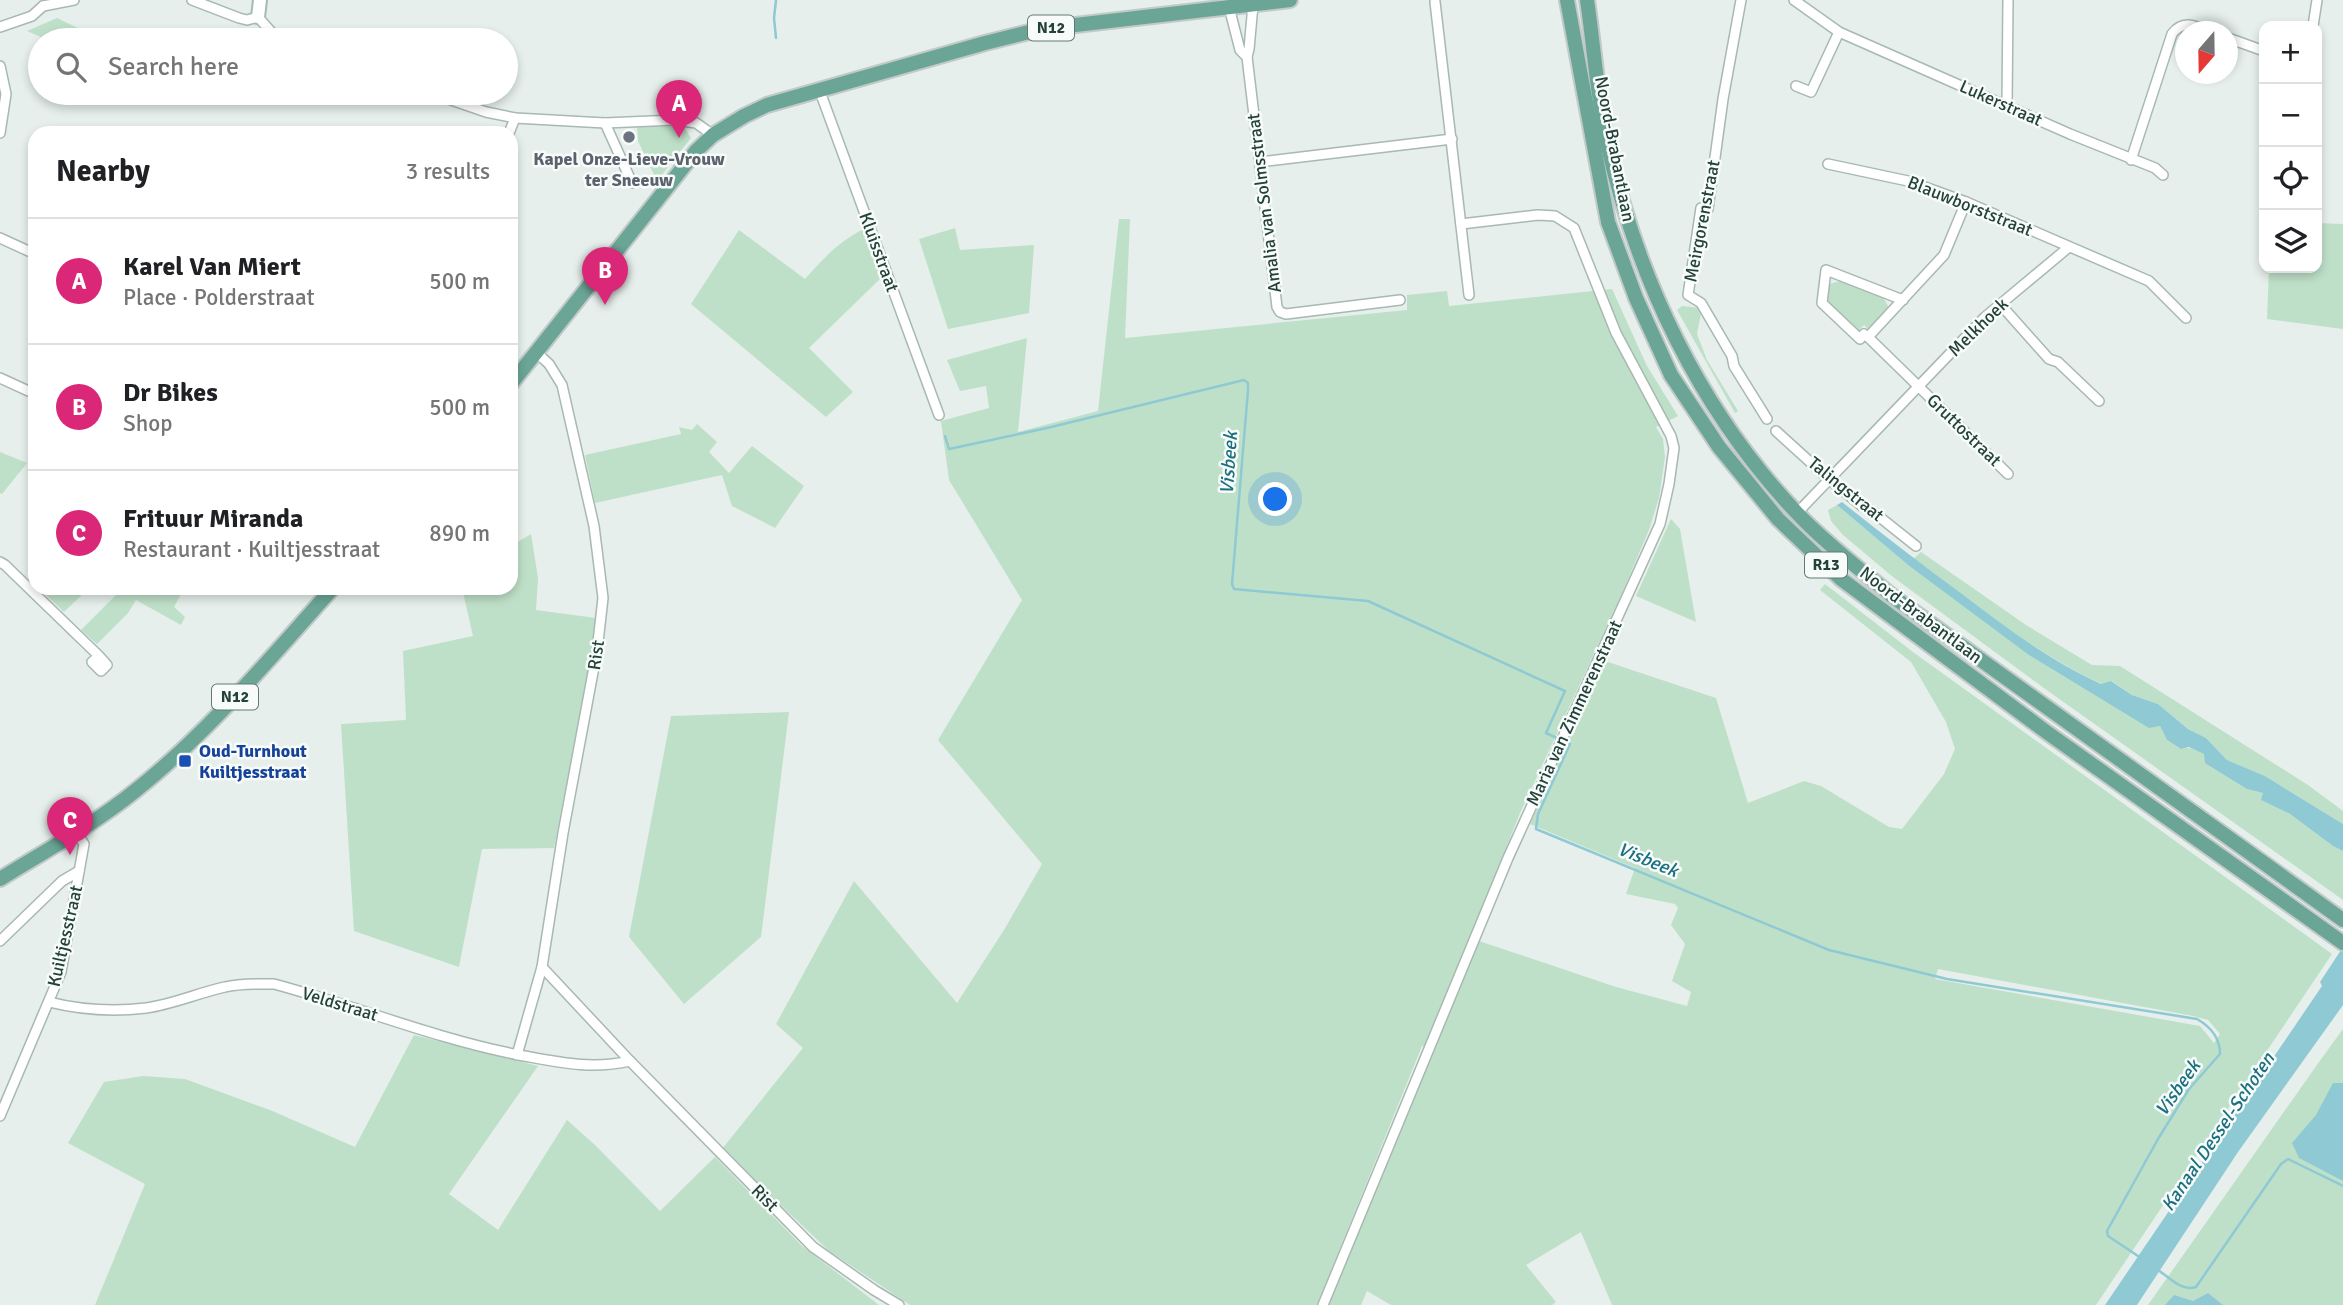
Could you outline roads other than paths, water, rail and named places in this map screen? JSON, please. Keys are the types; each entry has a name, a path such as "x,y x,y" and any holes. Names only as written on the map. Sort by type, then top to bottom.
{"main road":[{"name":"N12","path":"518,376 696,151 713,135 752,111 819,89 1041,29 1290,0"},
{"name":"Noord-Brabantlaan","path":"1567,0 1608,222 1636,298 1671,375 1718,447 1778,519 1841,579 2045,731 2343,943"},
{"name":"Noord-Brabantlaan","path":"1587,0 1607,140 1619,190 1666,321 1688,364 1730,432 1797,513 1892,596 2338,916"},
{"name":"N12","path":"0,879 135,792 220,714 327,595"}],"street":[{"path":"0,27 32,16 39,3 74,0"},
{"path":"192,0 239,18 258,18"},
{"path":"258,18 260,0"},
{"name":"Meirgorenstraat","path":"1741,0 1723,99 1708,209 1702,208 1688,295 1701,303 1732,356 1734,366 1767,419"},
{"name":"Lukerstraat","path":"1794,0 1839,32 2155,169 2163,175"},
{"path":"2007,106 2008,0"},
{"path":"2314,21 2317,0"},
{"path":"1435,2 1469,295"},
{"name":"Amalia van Solmsstraat","path":"1253,5 1247,58 1277,307 1280,312 1286,314 1400,300"},
{"name":"Amalia van Solmsstraat","path":"1229,7 1240,50 1247,58"},
{"path":"258,18 268,28"},
{"path":"2131,160 2175,30"},
{"path":"1796,86 1815,95 1839,32"},
{"path":"2238,42 2259,49"},
{"path":"0,65 6,94 0,133"},
{"name":"Kluisstraat","path":"819,89 939,415"},
{"path":"466,105 515,117 605,124 685,121 695,123 713,135"},
{"path":"512,126 515,117"},
{"path":"605,124 632,183"},
{"path":"1260,162 1452,139"},
{"name":"Blauwborststraat","path":"1828,164 1908,181 1966,202 2069,247"},
{"path":"1868,337 1944,256 1966,202"},
{"name":"Maria van Zimmerenstraat","path":"1323,1305 1507,858 1660,524 1674,448 1668,430 1616,333 1574,228 1555,216 1538,215 1461,224"},
{"path":"0,237 28,251"},
{"path":"2069,247 2149,281 2186,318"},
{"name":"Melkhoek","path":"1797,513 2000,304 2069,247"},
{"name":"Gruttostraat","path":"1903,300 1826,270 1822,303 1860,339 1864,334 1868,337 2008,474"},
{"path":"2000,304 2049,359 2058,362 2099,401"},
{"name":"Rist","path":"517,1055 542,967 563,834 595,665 603,598 594,526 562,385 549,364 537,353"},
{"path":"0,378 28,391"},
{"name":"Talingstraat","path":"1776,431 1830,480 1916,546"},
{"path":"0,562 28,587"},
{"path":"36,595 99,656"},
{"name":"Kuiltjesstraat","path":"0,1116 61,972 84,845 76,832"},
{"path":"0,941 62,881 79,871"},
{"name":"Rist","path":"542,967 630,1061 813,1247 899,1305"},
{"name":"Veldstraat","path":"48,1002 76,1009 118,1010 164,1004 226,987 274,984 472,1045 517,1055 568,1065 601,1066 630,1061"}],"water":[{"path":"1842,502 2029,643 2101,684 2111,681 2132,695 2158,704 2188,729 2206,738 2227,760 2265,776 2343,824 2343,851 2290,814 2261,800 2263,793 2247,789 2205,763 2204,754 2189,747 2181,749 2167,740 2160,726 2149,728 2029,655 1908,565 1837,505"},
{"path":"2343,947 2343,1005 2238,1152 2137,1305 2105,1305 2322,986 2320,982"},
{"path":"2333,1083 2343,1083 2343,1181 2299,1158 2292,1143 2316,1115"},
{"path":"2208,1293 2223,1305 2165,1305 2174,1295 2193,1301"}],"waterway":[{"path":"776,0 776,38"},
{"name":"Visbeek","path":"945,436 949,449 1244,380 1248,383 1248,390 1232,584 1234,589 1368,601 1565,691 1546,733 1570,744 1538,814 1536,829 1829,950 1947,979 2197,1019 2202,1022 2216,1038 2220,1054 2189,1089 2107,1231 2108,1236 2141,1258"},
{"name":"Visbeek","path":"2158,1270 2181,1286 2196,1287 2281,1164 2288,1159 2343,1186"}],"place":[{"name":"Kapel Onze-Lieve-Vrouw ter Sneeuw","path":"629,137"},
{"name":"Karel Van Miert","path":"679,138"},
{"name":"Dr Bikes","path":"605,305"},
{"name":"Oud-Turnhout Kuiltjesstraat","path":"185,761"},
{"name":"Frituur Miranda","path":"70,855"}],"water label":[{"name":"Kanaal Dessel-Schoten","path":"2218,1132"}]}
